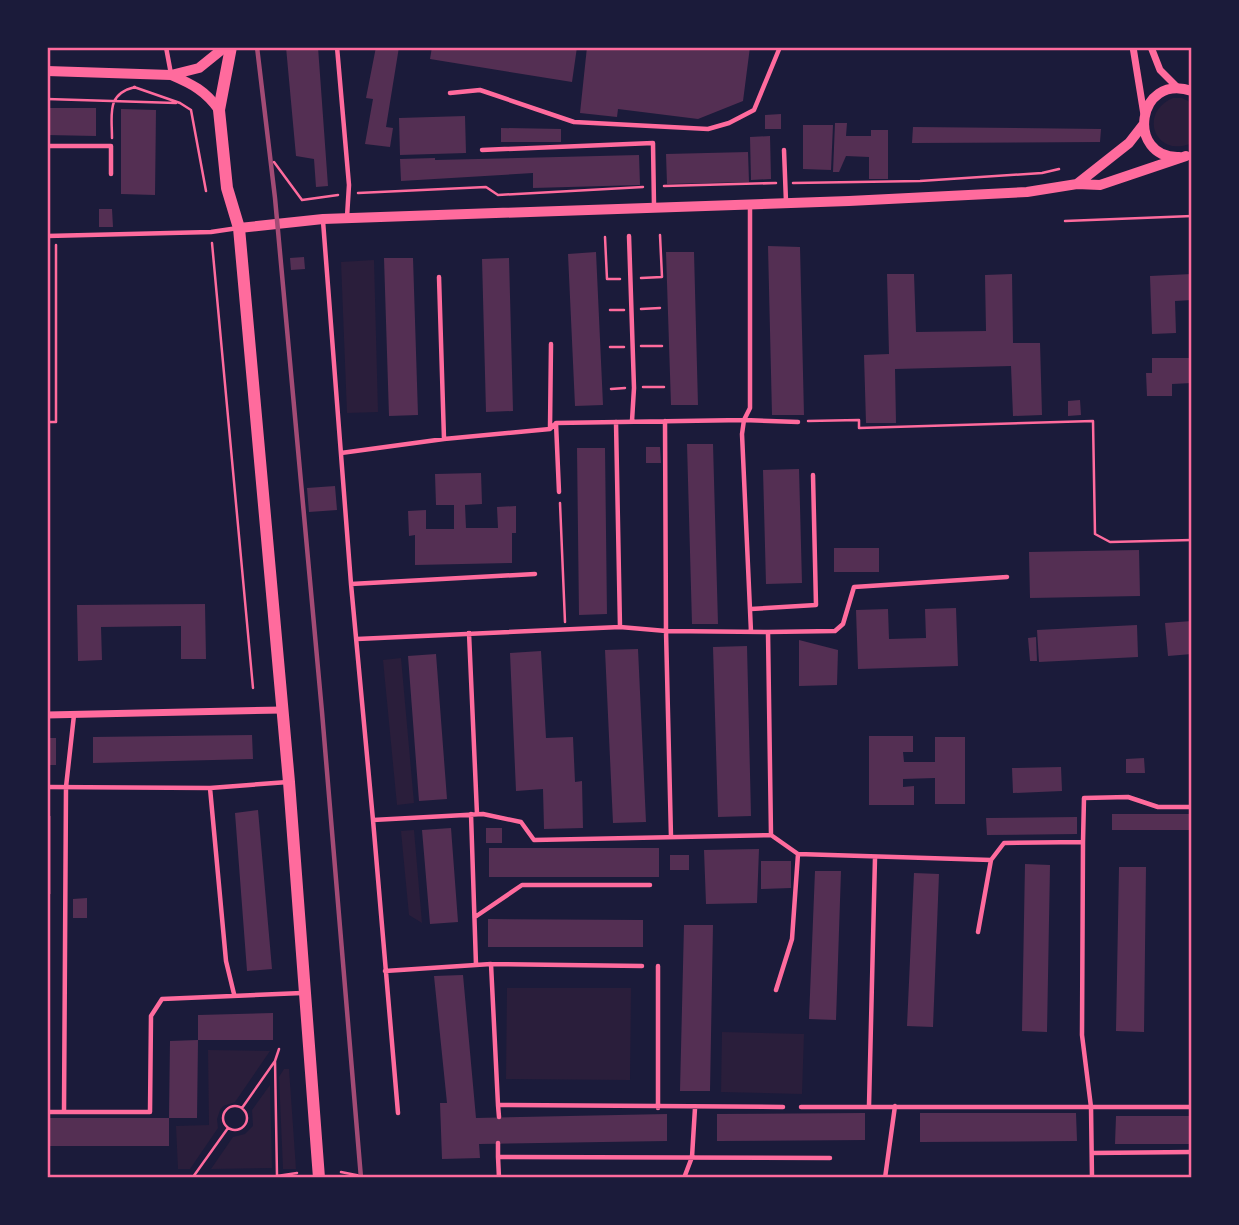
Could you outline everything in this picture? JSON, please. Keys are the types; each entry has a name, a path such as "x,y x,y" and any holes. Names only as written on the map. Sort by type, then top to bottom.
{"main road":[{"path":"231,47 219,110 227,188 239,228 283,710 319,1178"}],"street":[{"path":"47,71 171,75 199,68 225,47"},
{"path":"1133,47 1146,137 1162,154 1174,157 1189,155"},
{"path":"1151,47 1160,70 1178,88"},
{"path":"171,75 197,85 219,110"},
{"path":"1077,184 1129,143 1156,96 1178,88 1192,91"},
{"path":"239,228 323,219 750,205 1027,191 1077,184 1100,185 1189,155"},
{"path":"47,715 283,710"}],"lane":[{"path":"166,47 171,75"},
{"path":"337,47 349,185 347,218"},
{"path":"450,93 480,90 573,122 708,129 729,123 754,110 780,47"},
{"path":"482,150 653,143 654,207"},
{"path":"47,146 111,146 111,174"},
{"path":"784,150 786,203"},
{"path":"750,205 750,408 742,433 751,632"},
{"path":"323,219 351,584 398,1113"},
{"path":"47,236 211,232 239,228"},
{"path":"629,236 634,388 632,421"},
{"path":"439,277 444,439"},
{"path":"550,429 551,344"},
{"path":"341,453 444,439 550,429 556,423 744,420 798,422"},
{"path":"616,422 620,627"},
{"path":"665,422 671,837"},
{"path":"556,423 559,492"},
{"path":"751,609 816,605 813,475"},
{"path":"351,584 534,574"},
{"path":"356,639 620,627 666,631 835,631 843,624 854,587 1007,577"},
{"path":"768,632 771,835"},
{"path":"469,633 476,965"},
{"path":"64,1112 66,787 74,715"},
{"path":"47,787 210,788 289,782"},
{"path":"210,788 226,961 234,994"},
{"path":"1092,1178 1091,1107 1082,1035 1084,798 1129,797 1158,807 1192,807"},
{"path":"373,820 474,814 521,822 534,840 771,835 798,854 991,860"},
{"path":"978,932 991,860 1004,843 1083,842"},
{"path":"776,990 792,940 798,854"},
{"path":"869,1106 875,858"},
{"path":"475,917 522,885 650,885"},
{"path":"385,971 491,964 642,966"},
{"path":"491,964 499,1117"},
{"path":"658,966 658,1108"},
{"path":"47,1112 150,1112 150,1016 162,999 304,993"},
{"path":"498,1105 783,1107"},
{"path":"885,1178 895,1106"},
{"path":"801,1107 1192,1107"},
{"path":"684,1178 692,1157 695,1108"},
{"path":"498,1143 499,1178"},
{"path":"1092,1153 1192,1152"},
{"path":"498,1157 830,1158"}],"path":[{"path":"111,146 113,101 118,93 134,86 180,103 191,110 206,191"},
{"path":"47,99 180,103"},
{"path":"1065,221 1192,216"},
{"path":"211,232 253,688"},
{"path":"660,235 662,277"},
{"path":"47,422 56,422 56,236"},
{"path":"605,237 607,279"},
{"path":"798,422 859,420 859,428 1093,421 1095,534 1110,542 1192,540"},
{"path":"559,492 566,629"},
{"path":"252,679 260,678"},
{"path":"242,1108 275,1061 279,1049"},
{"path":"275,1061 277,1176 297,1173"},
{"path":"234,1105 242,1108 247,1114 245,1125 239,1129 228,1128 223,1121 224,1113 234,1105"},
{"path":"192,1177 228,1128"},
{"path":"341,1172 361,1177"}],"shaded area":[{"path":"1173,98 1182,98 1192,103 1192,143 1169,145 1161,140 1156,132 1156,114 1162,105"},
{"path":"374,260 378,412 347,413 341,262"},
{"path":"401,658 414,803 397,805 383,660"},
{"path":"414,830 422,923 409,915 401,831"},
{"path":"507,988 631,988 630,1080 506,1079"},
{"path":"722,1032 804,1034 802,1094 721,1092"},
{"path":"208,1050 270,1051 235,1102 223,1106 220,1110 218,1128 190,1169 178,1169 176,1126 209,1125"},
{"path":"284,1069 289,1069 296,1169 283,1169 279,1077"},
{"path":"270,1085 272,1168 211,1169 233,1137 245,1134 253,1126 252,1110"}],"building":[{"path":"286,47 318,47 328,186 316,187 314,159 296,156"},
{"path":"376,47 399,47 386,127 393,128 390,147 365,144 373,99 366,98"},
{"path":"432,47 577,47 572,82 430,59"},
{"path":"587,47 750,47 743,101 698,119 618,109 617,117 580,113"},
{"path":"47,108 96,108 96,136 47,135"},
{"path":"121,109 156,110 155,195 121,194"},
{"path":"781,114 781,129 765,129 765,115"},
{"path":"465,116 466,153 400,155 399,118"},
{"path":"835,123 847,123 846,136 871,136 871,130 888,130 888,179 869,179 869,157 846,156 839,172 833,172"},
{"path":"803,125 833,125 831,170 803,169"},
{"path":"913,127 1101,129 1100,142 912,143"},
{"path":"501,128 561,129 561,142 501,142"},
{"path":"770,136 771,179 751,180 750,137"},
{"path":"748,152 749,182 667,184 666,154"},
{"path":"639,155 640,185 533,188 533,173 401,181 400,159"},
{"path":"99,209 112,209 113,227 99,227"},
{"path":"768,246 800,247 804,415 772,415"},
{"path":"596,252 603,405 575,406 568,254"},
{"path":"666,252 694,252 698,405 671,405"},
{"path":"304,257 305,269 291,270 290,258"},
{"path":"384,258 413,258 418,415 389,416"},
{"path":"509,258 513,411 486,412 482,259"},
{"path":"887,274 914,274 916,332 986,331 985,275 1012,274 1013,343 1040,343 1042,415 1013,416 1011,366 895,369 896,423 866,423 864,355 889,354"},
{"path":"1192,274 1192,300 1175,301 1176,333 1152,334 1150,276"},
{"path":"1152,358 1192,358 1192,383 1172,384 1172,396 1147,396 1146,373 1152,373"},
{"path":"1080,400 1081,415 1068,416 1068,401"},
{"path":"687,444 713,444 718,624 692,624"},
{"path":"646,447 660,447 661,463 646,463"},
{"path":"577,448 605,448 607,614 579,615"},
{"path":"799,469 802,583 766,584 763,470"},
{"path":"481,473 482,504 465,505 466,528 498,528 497,507 516,506 516,533 512,533 512,563 415,565 415,535 409,536 408,511 426,510 426,529 454,529 454,505 436,505 435,474"},
{"path":"335,486 337,510 309,512 307,488"},
{"path":"834,548 879,548 879,572 834,572"},
{"path":"1139,550 1140,596 1030,598 1029,552"},
{"path":"205,604 206,659 181,659 181,626 101,627 102,660 78,661 77,605"},
{"path":"956,608 958,666 858,669 856,610 888,609 889,639 926,638 925,609"},
{"path":"1192,621 1192,654 1168,656 1165,623"},
{"path":"1137,625 1138,657 1039,662 1037,630"},
{"path":"1036,637 1037,661 1030,661 1028,638"},
{"path":"799,640 838,650 837,685 799,686"},
{"path":"747,646 751,816 718,817 713,647"},
{"path":"638,649 646,822 613,823 605,650"},
{"path":"541,651 546,738 573,737 575,782 582,781 583,828 544,829 543,789 516,791 510,653"},
{"path":"436,654 447,799 419,801 408,656"},
{"path":"252,735 253,759 93,763 93,737"},
{"path":"869,736 913,736 913,752 903,752 904,762 935,762 935,737 965,737 965,804 935,804 935,778 903,779 903,787 914,786 914,805 869,805"},
{"path":"47,738 56,738 56,765 47,765"},
{"path":"1144,758 1145,773 1126,773 1126,759"},
{"path":"1061,767 1062,791 1013,793 1012,768"},
{"path":"258,810 272,969 247,971 235,813"},
{"path":"1112,814 1192,814 1192,830 1112,830"},
{"path":"47,816 51,816 51,894 47,894"},
{"path":"1077,817 1077,834 987,835 986,818"},
{"path":"451,828 458,922 430,924 422,830"},
{"path":"486,828 502,828 502,843 486,843"},
{"path":"489,848 659,848 659,877 489,877"},
{"path":"759,849 757,903 706,904 704,850"},
{"path":"670,855 689,855 689,870 670,870"},
{"path":"761,861 791,861 791,888 761,889"},
{"path":"1025,864 1050,865 1047,1032 1022,1031"},
{"path":"1119,867 1146,867 1144,1032 1116,1031"},
{"path":"815,871 841,871 836,1020 809,1019"},
{"path":"914,873 939,874 933,1027 907,1026"},
{"path":"87,898 87,918 73,918 73,899"},
{"path":"488,919 643,920 643,947 488,947"},
{"path":"47,924 50,924 50,1077 47,1077"},
{"path":"684,925 713,925 710,1091 680,1091"},
{"path":"463,975 476,1118 667,1114 667,1141 479,1144 480,1158 442,1159 440,1103 447,1103 434,976"},
{"path":"273,1013 273,1040 198,1040 198,1015"},
{"path":"198,1040 197,1118 169,1118 170,1041"},
{"path":"865,1113 865,1140 717,1141 717,1114"},
{"path":"920,1113 1076,1113 1077,1141 920,1142"},
{"path":"1116,1116 1192,1116 1192,1144 1115,1144"},
{"path":"47,1118 169,1118 169,1146 47,1146"}],"railway":[{"path":"257,47 275,198 361,1178"}]}
